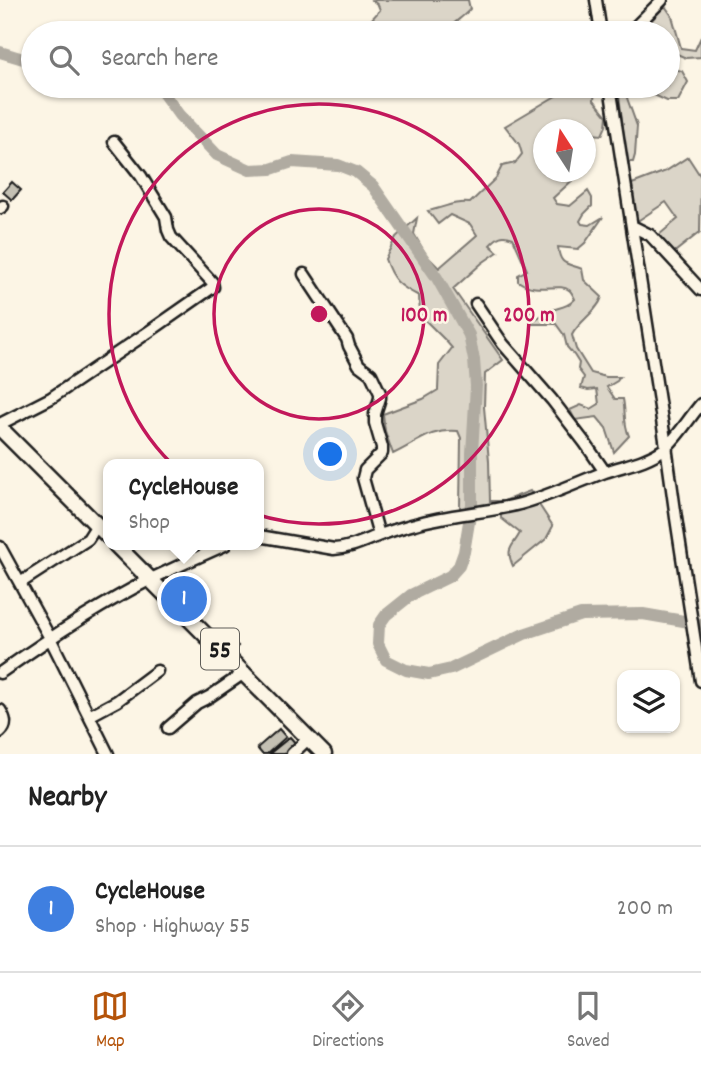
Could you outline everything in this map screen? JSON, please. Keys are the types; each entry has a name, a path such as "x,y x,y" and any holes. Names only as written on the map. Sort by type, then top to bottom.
{"highway":[{"path":"0,426 103,531"},
{"name":"55","path":"121,550 324,754"}],"street":[{"path":"596,0 599,21"},
{"path":"641,21 662,0"},
{"path":"612,98 701,681"},
{"path":"0,426 51,398 213,287 212,282 171,237 166,217 141,176 114,142"},
{"path":"632,226 650,235 701,290"},
{"path":"304,274 347,339 359,365 371,374 380,393 375,423 382,453 365,470 363,478 379,535"},
{"path":"476,304 496,336 552,400 605,472"},
{"path":"264,537 334,549 352,547 415,524 496,510 546,496 650,457 666,446 701,404"},
{"path":"20,583 88,540 97,525"},
{"path":"0,547 50,638 108,754"},
{"path":"0,673 50,638 150,580 214,550"},
{"path":"89,716 117,701 157,671"},
{"path":"168,729 197,703 244,673"},
{"path":"0,710 5,720 0,732"},
{"path":"292,754 309,738"}],"shaded area":[{"path":"372,0 468,0 470,9 457,21 370,21 380,10"},
{"path":"665,6 673,21 651,21"},
{"path":"701,37 701,57 686,58 680,55 680,44 681,48 695,50"},
{"path":"680,70 688,82 680,97"},
{"path":"552,98 594,98 607,116 602,135 596,134 596,119 533,119 533,182 570,182 553,198 557,204 570,206 588,191 592,206 580,221 590,225 603,217 578,249 558,247 560,258 582,269 584,280 602,297 597,307 572,335 576,349 591,373 620,377 607,387 615,399 623,399 629,436 614,452 606,428 597,417 575,420 570,410 581,405 591,409 599,404 597,389 581,388 584,377 578,369 579,363 567,347 564,335 556,324 530,322 575,299 565,288 533,287 518,281 518,275 527,270 513,238 498,238 490,245 498,252 453,289 503,360 485,374 484,407 490,501 504,501 530,491 553,526 546,539 513,566 510,552 520,533 501,518 493,506 460,508 461,438 458,431 432,434 393,454 385,431 383,414 423,399 438,390 439,365 452,348 420,315 419,296 397,282 385,259 396,237 417,218 414,234 427,256 439,268 477,235 470,224 450,215 438,224 428,211 470,203 496,178 502,166 515,163 522,154 519,144 505,126"},
{"path":"619,98 627,98 637,126 635,155 633,162 627,162"},
{"path":"660,98 680,98 678,101"},
{"path":"688,157 701,177 700,232 667,258 656,245 660,234 678,219 666,202 636,222 632,184 666,171"}],"building":[{"path":"12,182 21,190 12,200 3,192"},
{"path":"190,579 199,590 183,603 174,591"},
{"path":"230,638 238,646 233,651 225,642"},
{"path":"279,729 286,737 267,754 262,754 257,748"},
{"path":"290,737 297,745 286,754 269,754"}],"waterway":[{"path":"0,52 21,58"},
{"path":"167,98 217,155 250,170 271,169 292,162 338,165 356,172 373,186 437,278 469,335 476,386 472,504 464,552 459,566 450,576 411,595 386,615 379,625 378,644 386,660 406,670 429,674 451,669 524,634 581,615 643,614 701,624"}],"place":[{"name":"CycleHouse","path":"184,599"}]}
